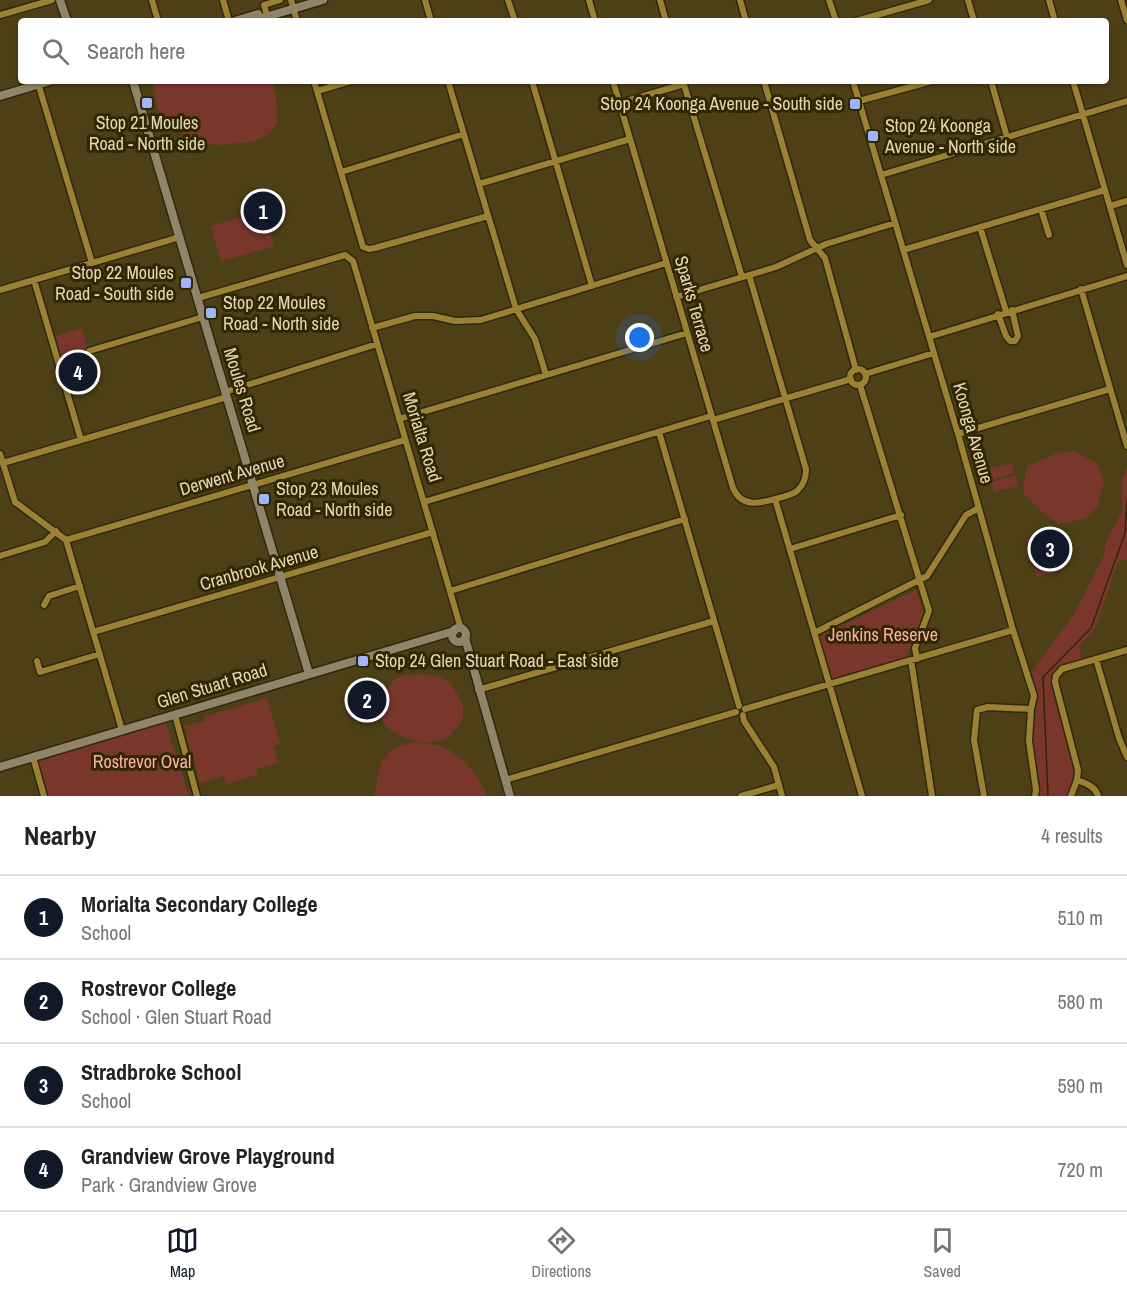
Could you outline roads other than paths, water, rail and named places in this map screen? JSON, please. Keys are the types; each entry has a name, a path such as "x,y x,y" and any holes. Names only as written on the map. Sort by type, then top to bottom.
{"main road":[{"path":"60,0 66,18"},
{"path":"245,18 304,0"},
{"path":"259,18 292,4 323,0"},
{"path":"0,90 27,84"},
{"path":"0,96 31,84"},
{"name":"Moules Road","path":"134,84 309,674"},
{"name":"Morialta Road","path":"470,660 456,635 464,632 478,690 510,796"},
{"name":"Glen Stuart Road","path":"0,767 309,674 434,638 456,635"},
{"path":"290,680 300,669 303,654"}],"street":[{"path":"0,15 52,0"},
{"path":"152,0 157,18"},
{"path":"223,0 228,18"},
{"path":"266,12 264,5 280,0"},
{"path":"425,0 430,18"},
{"path":"508,0 513,18"},
{"path":"589,0 594,18"},
{"path":"660,0 665,18"},
{"path":"740,0 745,18"},
{"path":"830,0 835,18"},
{"path":"866,18 929,0"},
{"path":"968,0 973,18"},
{"path":"1049,0 1054,18"},
{"path":"1120,0 1127,20"},
{"path":"37,84 92,263"},
{"path":"315,84 360,241 365,248 382,246 488,216"},
{"path":"317,91 341,84"},
{"path":"449,84 516,309 535,339 546,375"},
{"path":"533,84 592,286"},
{"name":"Sparks Terrace","path":"614,84 735,493 739,498 752,503 775,499"},
{"path":"620,103 678,84"},
{"path":"685,84 742,277"},
{"path":"765,84 810,240 825,258 856,370"},
{"name":"Koonga Avenue","path":"854,84 976,496 977,509 1034,696 1029,741 1035,796"},
{"path":"859,101 921,84"},
{"path":"992,84 1007,137"},
{"path":"1074,84 1127,265"},
{"path":"881,175 1127,101"},
{"path":"341,172 464,134"},
{"path":"479,184 630,139"},
{"path":"903,250 1105,190"},
{"path":"1110,206 1127,201"},
{"path":"1041,209 1049,235"},
{"path":"676,297 776,267 816,248 895,223"},
{"path":"980,228 1018,336 1015,341 1010,341 1006,336 998,314"},
{"path":"0,290 180,237"},
{"name":"Morialta Road","path":"198,298 345,255 353,261 450,591 456,635"},
{"path":"372,327 415,316 433,316 455,321 481,320 666,263"},
{"path":"749,274 806,469 806,477 799,489 793,494 775,499 862,796"},
{"path":"929,337 1127,276"},
{"path":"34,280 81,440"},
{"path":"1081,289 1127,446"},
{"path":"89,351 203,317"},
{"path":"399,419 687,333"},
{"path":"3,463 226,394 377,344"},
{"path":"865,374 934,353"},
{"path":"856,370 865,374"},
{"path":"856,370 851,375 851,379 855,385 860,385"},
{"path":"860,385 864,382 865,374"},
{"path":"424,502 659,432 851,379"},
{"path":"860,385 929,611 915,648 914,659 932,796"},
{"path":"958,434 1110,389"},
{"path":"659,432 744,721 770,759 782,796"},
{"name":"Derwent Avenue","path":"66,540 405,440"},
{"path":"0,454 15,502 66,540 122,730"},
{"path":"814,633 927,576 966,515 977,509"},
{"path":"790,549 901,515"},
{"path":"450,591 685,519"},
{"path":"0,556 45,542 56,531"},
{"name":"Cranbrook Avenue","path":"93,632 433,532"},
{"path":"915,562 921,566 934,565"},
{"path":"44,605 49,596 80,586"},
{"path":"478,690 714,621"},
{"path":"505,780 1013,630"},
{"path":"1071,796 1078,770 1055,682 1058,672 1127,650"},
{"path":"37,661 40,672 100,654"},
{"path":"1096,659 1119,738 1127,757"},
{"path":"984,796 975,740 978,710 988,707 1031,709"},
{"path":"175,715 197,796"},
{"path":"33,757 44,796"},
{"path":"1077,780 1086,783 1097,792 1098,796"},
{"path":"741,796 779,785"}],"waterway":[{"path":"1048,796 1043,677 1091,628 1125,533 1127,500"}],"place":[{"name":"Stop 21 Moules Road - North side","path":"147,103"},
{"name":"Stop 24 Koonga Avenue - South side","path":"855,104"},
{"name":"Stop 24 Koonga Avenue - North side","path":"873,136"},
{"name":"Morialta Secondary College","path":"263,211"},
{"name":"Stop 22 Moules Road - South side","path":"186,283"},
{"name":"Stop 22 Moules Road - North side","path":"211,313"},
{"name":"Grandview Grove Playground","path":"78,372"},
{"name":"Stop 23 Moules Road - North side","path":"264,499"},
{"name":"Stradbroke School","path":"1050,549"},
{"name":"Stop 24 Glen Stuart Road - East side","path":"363,661"},
{"name":"Rostrevor College","path":"367,700"}],"park label":[{"name":"Jenkins Reserve","path":"883,635"},
{"name":"Rostrevor Oval","path":"142,762"}]}
